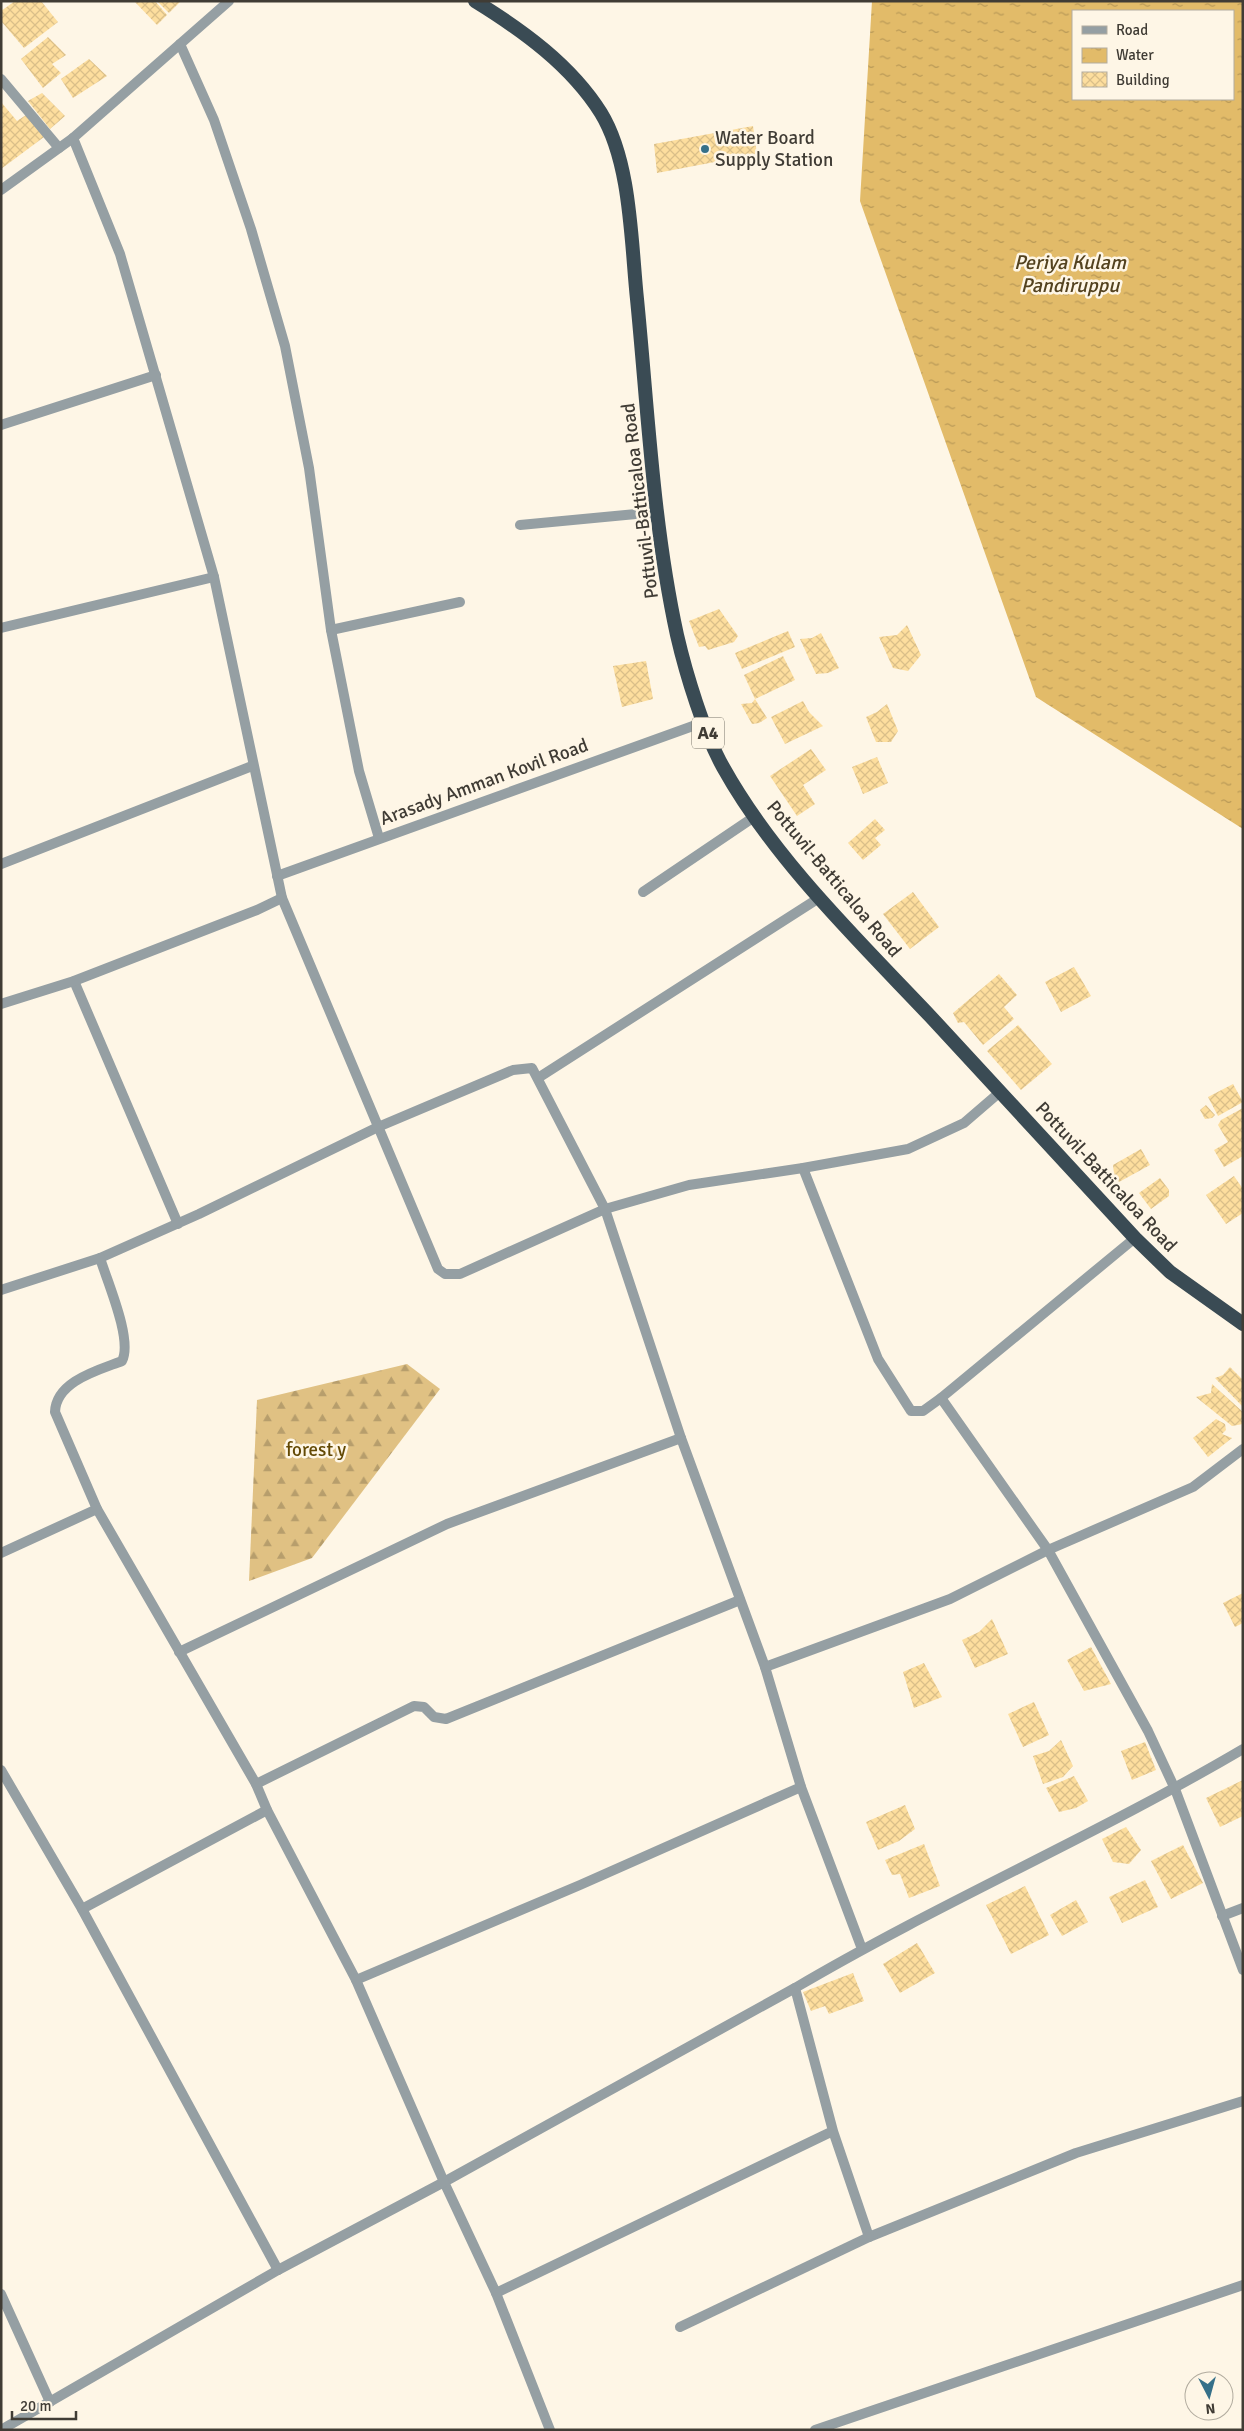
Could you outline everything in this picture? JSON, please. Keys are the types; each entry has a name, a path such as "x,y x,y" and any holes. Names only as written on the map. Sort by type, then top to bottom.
{"highway":[{"name":"Pottuvil-Batticaloa Road","path":"475,1 530,38 568,72 601,113 611,134 624,176 662,563 678,640 704,722 721,764 754,817 819,898 1135,1238 1170,1272 1243,1324"}],"street":[{"path":"1,190 74,138 229,1"},
{"path":"180,44 214,120 250,229 285,346 309,468 331,630 359,771 379,838"},
{"path":"1,79 59,148"},
{"path":"74,138 120,254 214,578 252,766 282,898 438,1269 445,1274 460,1274 605,1209 689,1185 803,1168 908,1149 964,1124 1000,1092"},
{"path":"1,425 156,375"},
{"path":"520,525 657,512"},
{"path":"1,628 214,578"},
{"path":"331,630 460,602"},
{"name":"Arasady Amman Kovil Road","path":"277,876 704,722"},
{"path":"1,864 252,766"},
{"path":"643,892 754,817"},
{"path":"1,1004 74,981 257,910 282,898"},
{"path":"538,1078 819,898"},
{"path":"74,981 178,1224"},
{"path":"1,1290 100,1258 178,1224 378,1127 513,1070 532,1068 605,1209 680,1438 765,1667 801,1787 862,1949"},
{"path":"803,1168 878,1359 911,1411 923,1410 941,1398 1135,1238"},
{"path":"100,1258 124,1334 124,1356 122,1360 75,1381 55,1406 55,1412 97,1508 178,1652 256,1784 267,1810 356,1980 444,2182 496,2293 550,2430"},
{"path":"941,1398 1048,1550 1148,1731 1175,1789 1243,1970"},
{"path":"178,1652 447,1524 680,1438"},
{"path":"765,1667 950,1600 1048,1550 1193,1487 1243,1449"},
{"path":"1,1553 97,1508"},
{"path":"256,1784 414,1706 424,1707 434,1717 446,1719 740,1600"},
{"path":"1,2430 278,2270 444,2182 862,1949 1175,1789 1243,1749"},
{"path":"1,1770 82,1909 278,2270"},
{"path":"356,1980 571,1889 801,1787"},
{"path":"82,1909 267,1810"},
{"path":"1222,1916 1243,1908"},
{"path":"795,1988 833,2131 869,2237"},
{"path":"680,2327 869,2237 1076,2153 1243,2101"},
{"path":"496,2293 833,2131"},
{"path":"815,2430 1243,2285"},
{"path":"1,2294 50,2402"}],"green space":[{"name":"forest y","path":"407,1364 440,1389 312,1558 249,1581 257,1400"}],"water":[{"name":"Periya Kulam Pandiruppu","path":"872,1 1243,1 1243,829 1036,697 860,201"}],"building":[{"path":"15,1 41,1 58,22 24,48 1,21 1,11"},
{"path":"134,1 155,1 167,15 157,25"},
{"path":"157,1 181,1 169,13"},
{"path":"48,37 66,55 52,64 61,73 43,88 21,59"},
{"path":"89,59 107,76 73,98 61,79"},
{"path":"42,93 65,116 50,129 28,101"},
{"path":"1,102 17,121 26,115 44,137 1,169"},
{"name":"Water Board Supply Station","path":"753,126 757,154 657,173 654,144"},
{"path":"719,609 738,636 734,642 708,650 705,646 699,647 689,621"},
{"path":"907,625 921,655 908,671 893,668 879,637 897,635"},
{"path":"788,631 795,647 742,669 735,653"},
{"path":"821,633 839,668 828,673 816,674 800,639 812,638"},
{"path":"783,656 795,680 755,699 744,675"},
{"path":"646,661 653,699 622,707 613,666"},
{"path":"755,699 767,718 759,723 752,724 741,704 752,703"},
{"path":"803,701 809,712 823,726 785,744 771,717"},
{"path":"887,704 898,731 891,742 876,742 866,717 877,712"},
{"path":"811,749 826,770 803,785 815,804 797,816 770,776"},
{"path":"877,757 888,783 863,794 852,767"},
{"path":"875,819 885,830 875,838 881,845 863,860 848,843"},
{"path":"913,892 939,927 910,949 883,914"},
{"path":"1074,967 1091,996 1061,1012 1045,982"},
{"path":"999,974 1017,995 1004,1007 1014,1019 983,1045 964,1022 958,1023 953,1013"},
{"path":"1018,1025 1052,1064 1021,1090 987,1051"},
{"path":"1233,1084 1243,1102 1218,1116 1208,1097"},
{"path":"1206,1105 1215,1115 1212,1118 1205,1119 1200,1110"},
{"path":"1243,1108 1243,1156 1224,1167 1214,1150 1228,1142 1218,1125 1221,1120"},
{"path":"1141,1149 1150,1165 1119,1182 1114,1174 1113,1165"},
{"path":"1234,1176 1243,1189 1243,1213 1226,1224 1206,1195"},
{"path":"1160,1178 1169,1190 1169,1196 1151,1209 1139,1193"},
{"path":"1230,1367 1243,1380 1243,1407 1215,1378 1223,1375"},
{"path":"1212,1384 1243,1412 1243,1424 1232,1426 1196,1397 1211,1393"},
{"path":"1216,1419 1225,1424 1226,1430 1222,1434 1232,1438 1208,1457 1193,1438"},
{"path":"1243,1593 1243,1623 1235,1627 1223,1603"},
{"path":"992,1619 1008,1654 975,1668 962,1640 979,1632"},
{"path":"1091,1647 1111,1684 1084,1691 1067,1660"},
{"path":"924,1663 942,1697 914,1708 903,1672"},
{"path":"1034,1702 1049,1735 1023,1747 1008,1714"},
{"path":"1061,1740 1073,1766 1063,1777 1043,1784 1033,1756 1049,1751"},
{"path":"1145,1742 1156,1770 1132,1780 1121,1751"},
{"path":"1074,1776 1088,1801 1076,1808 1059,1812 1046,1788"},
{"path":"1243,1780 1243,1816 1220,1827 1206,1798"},
{"path":"905,1805 915,1829 899,1841 878,1850 866,1822"},
{"path":"1126,1827 1141,1850 1129,1864 1113,1862 1102,1839"},
{"path":"924,1844 940,1886 909,1898 900,1874 892,1875 885,1860"},
{"path":"1183,1845 1203,1883 1171,1899 1151,1861"},
{"path":"1145,1880 1158,1907 1122,1923 1109,1897"},
{"path":"1025,1886 1049,1935 1011,1954 986,1905"},
{"path":"1076,1900 1088,1922 1062,1936 1050,1915"},
{"path":"917,1943 935,1973 900,1993 883,1964"},
{"path":"853,1973 864,2001 829,2014 825,2006 811,2011 803,1992"}],"place":[{"name":"Water Board Supply Station","path":"705,149"}]}
